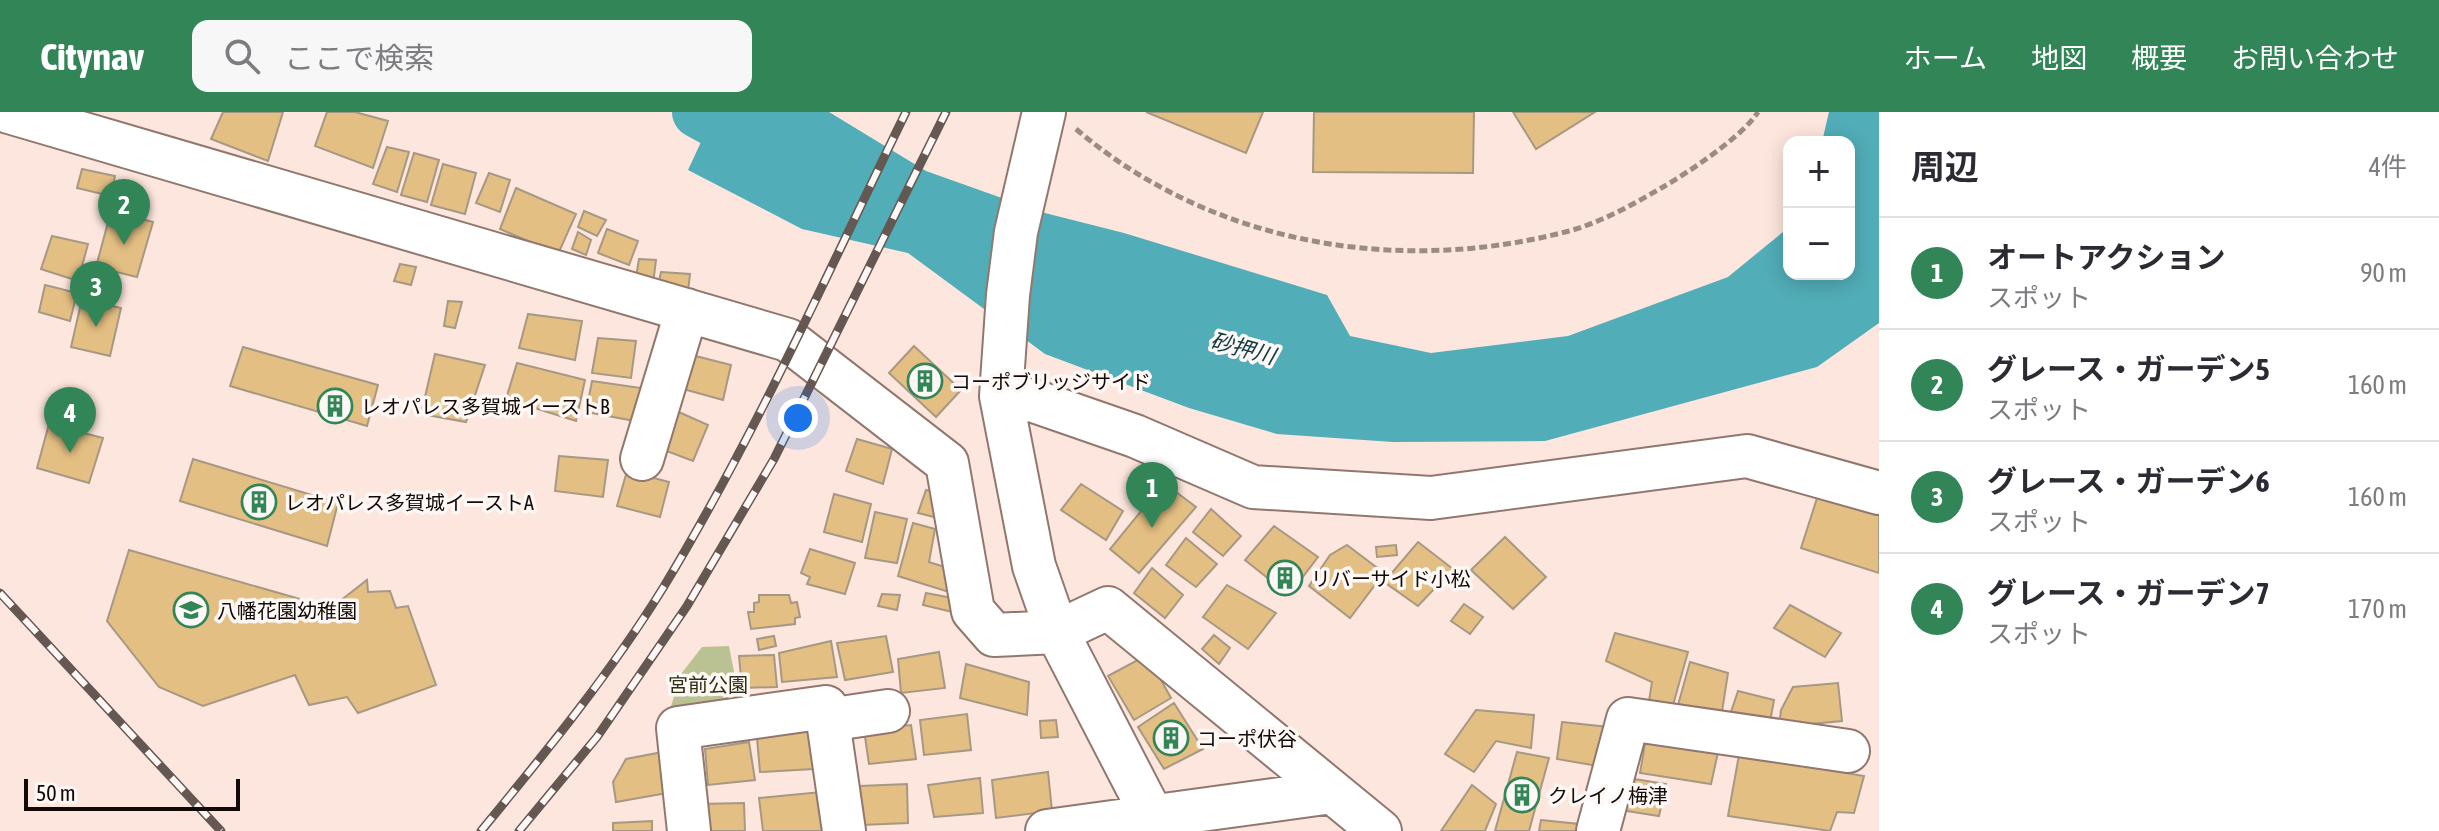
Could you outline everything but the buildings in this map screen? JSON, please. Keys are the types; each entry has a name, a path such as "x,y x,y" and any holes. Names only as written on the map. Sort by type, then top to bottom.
{"street":[{"path":"9,112 788,340 947,463 973,611 994,635 1057,632 1108,608 1380,831"},
{"path":"1051,119 1016,232 1003,377 1034,566 1057,632 1156,824"},
{"path":"642,459 687,310"},
{"path":"1003,377 1034,401 1135,436 1253,487 1431,498 1747,456 1879,493"},
{"path":"689,831 678,728 826,707 844,831"},
{"path":"828,720 888,711"},
{"path":"1598,831 1628,719 1848,751"},
{"path":"1047,831 1156,824 1332,792"}],"path":[{"path":"1051,119 1166,192 1237,222 1310,242 1403,251 1499,245 1572,230 1635,203 1694,169 1758,112"}],"green space":[{"name":"宮前公園","path":"729,646 741,708 668,716 681,674 702,647"}],"water":[{"path":"715,112 829,112 926,171 1041,212 1124,233 1327,295 1350,336 1431,353 1568,336 1728,277 1783,232 1783,280 1855,280 1855,136 1823,136 1829,112 1879,112 1879,323 1817,367 1545,441 1393,442 1277,434 1189,408 1045,354 908,253 802,229 688,170"}],"waterway":[{"name":"砂押川","path":"698,112 772,153"}],"railway":[{"path":"481,831 599,682 663,588 760,413 906,112"},
{"path":"519,831 597,737 687,606 774,459 946,112"},
{"path":"0,593 221,831"}],"place":[{"name":"グレース・ガーデン5","path":"124,245"},
{"name":"グレース・ガーデン6","path":"96,327"},
{"name":"コーポブリッジサイド","path":"925,381"},
{"name":"レオパレス多賀城イーストB","path":"335,406"},
{"name":"グレース・ガーデン7","path":"70,453"},
{"name":"レオパレス多賀城イーストA","path":"259,502"},
{"name":"オートアクション","path":"1152,528"},
{"name":"リバーサイド小松","path":"1285,578"},
{"name":"八幡花園幼稚園","path":"191,610"},
{"name":"コーポ伏谷","path":"1171,738"},
{"name":"クレイノ梅津","path":"1522,795"}]}
